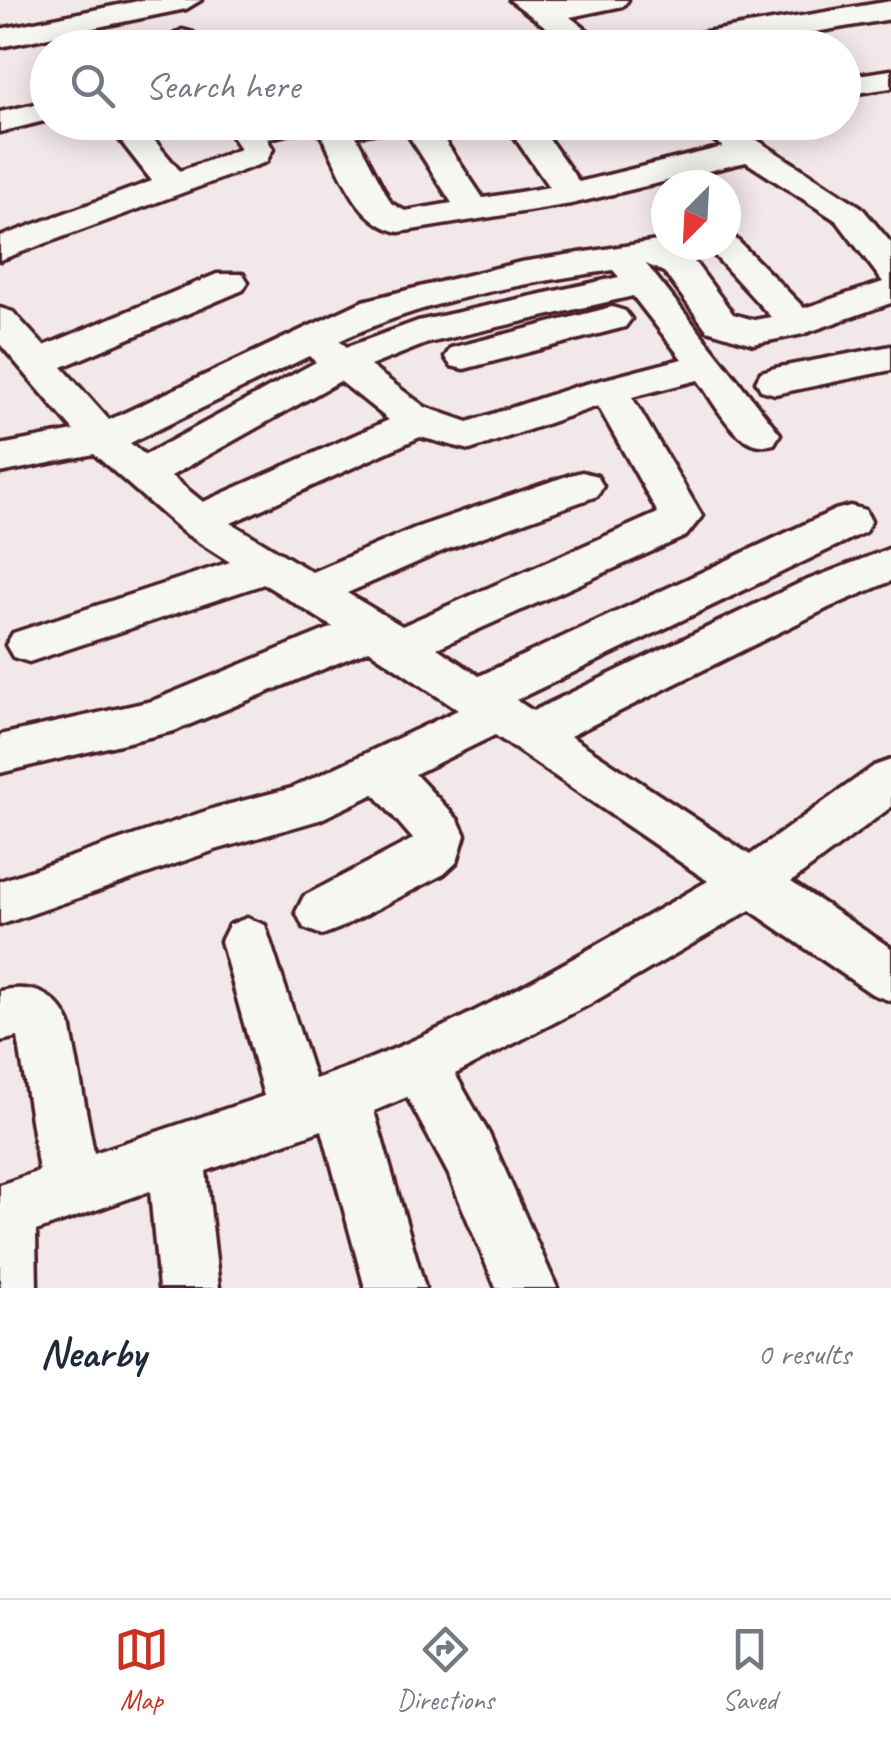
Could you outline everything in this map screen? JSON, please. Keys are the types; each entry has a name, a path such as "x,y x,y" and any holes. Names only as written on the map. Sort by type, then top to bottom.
{"street":[{"path":"39,30 186,0"},
{"path":"535,6 613,0"},
{"path":"535,6 569,30"},
{"path":"772,30 891,10"},
{"path":"0,38 30,32"},
{"path":"861,83 891,79"},
{"path":"0,122 30,114"},
{"path":"137,140 174,186"},
{"path":"0,249 254,156 257,150 251,140"},
{"path":"341,140 384,216 409,222 572,194 750,151"},
{"path":"428,140 474,211"},
{"path":"533,140 572,194"},
{"path":"733,140 855,220 875,243 891,273"},
{"path":"855,220 891,212"},
{"path":"464,358 642,282 666,256 720,322 752,332 891,292"},
{"path":"737,260 797,322"},
{"path":"37,363 230,282"},
{"path":"0,459 103,439 309,338 376,309 455,286 642,282"},
{"path":"141,474 343,363 418,333 642,282"},
{"path":"642,282 760,434"},
{"path":"0,320 103,439 198,521 385,637 751,883 888,969"},
{"path":"309,338 421,420 453,436 470,436 609,391 708,365"},
{"path":"774,381 891,358"},
{"path":"0,754 157,718 385,637 671,525 682,516 609,391"},
{"path":"198,521 421,420"},
{"path":"309,591 430,538 582,486"},
{"path":"502,715 850,521"},
{"path":"0,903 215,829 302,806 502,715 891,564"},
{"path":"29,646 268,566"},
{"path":"322,912 426,858 438,846 440,835 381,770"},
{"path":"7,1288 3,1213 319,1104 419,1064 569,988 751,883 891,780"},
{"path":"247,941 394,1288"},
{"path":"0,1016 23,1011 35,1014 43,1024 71,1189"},
{"path":"419,1064 469,1154 527,1288"},
{"path":"175,1152 189,1288"}]}
